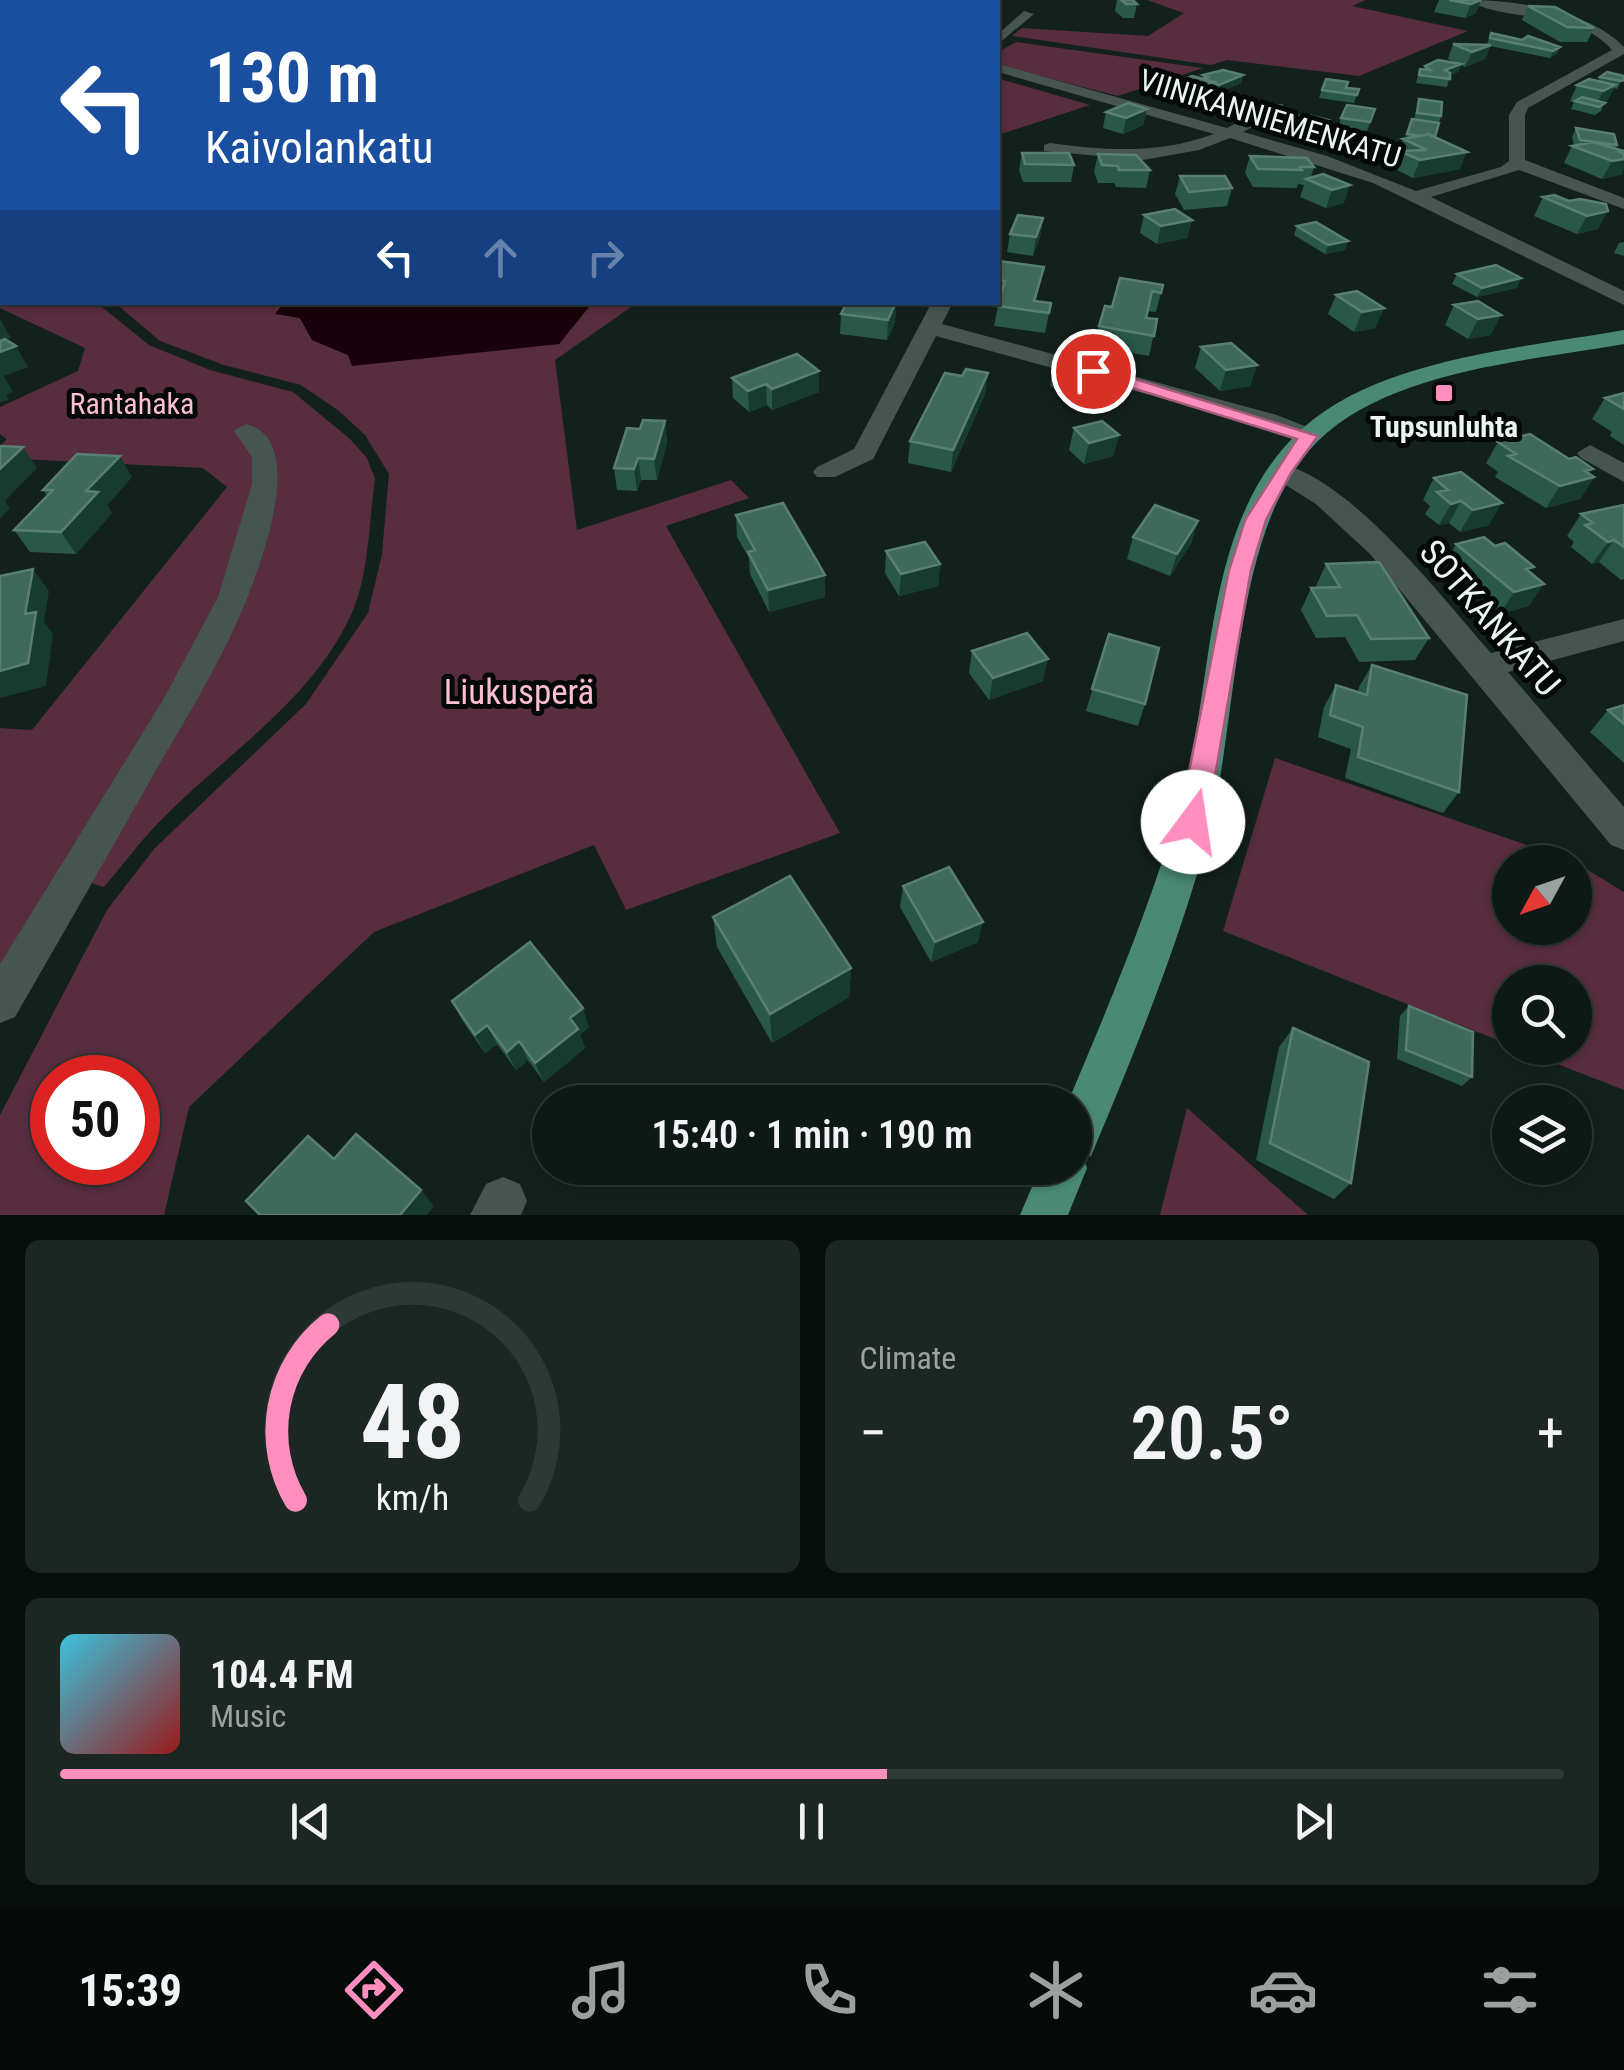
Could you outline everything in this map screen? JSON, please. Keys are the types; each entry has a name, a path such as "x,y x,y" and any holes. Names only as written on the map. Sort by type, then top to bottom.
{"main road":[{"path":"1092,1096 1177,876 1201,796 1240,570 1255,520 1282,472 1308,436 1365,400 1420,379 1624,337"},
{"path":"1044,1215 1057,1185"}],"street":[{"path":"1472,0 1566,21 1605,36 1618,47 1616,54 1518,110 1516,163"},
{"path":"1000,38 1028,14"},
{"path":"1588,68 1606,72"},
{"name":"VIINIKANNIEMENKATU","path":"1000,69 1334,163 1416,196 1624,300"},
{"path":"1050,148 1153,158 1192,150 1278,107"},
{"path":"1416,196 1484,180 1516,163 1624,204"},
{"path":"826,472 864,454 942,305"},
{"path":"931,328 1198,400 1308,436"},
{"path":"0,1003 176,708 233,597 265,484 265,457 260,444 246,431"},
{"path":"1590,452 1624,474"},
{"name":"SOTKANKATU","path":"1282,472 1314,487 1343,509 1486,666 1624,834"},
{"path":"1486,666 1624,630"}],"green space":[{"path":"1147,0 1366,0 1352,6 1468,31 1359,76 1227,60 1211,65 1012,36 1022,28 1148,36 1184,13"},
{"path":"1016,42 1203,68 1118,96 1000,66 1000,51"},
{"path":"1000,79 1090,105 1000,134"},
{"name":"Rantahaka","path":"99,305 149,345 210,370 293,392 350,439 367,458 375,479 362,583 334,646 289,702 158,823 104,887 88,882 242,596 263,439 249,425 243,426 255,451 256,484 227,597 0,990 0,728 32,730 227,487 203,468 0,458 0,446 7,439 0,434 0,407 78,371 85,348 0,308"},
{"name":"Liukusperä","path":"117,305 279,305 276,313 300,318 312,340 348,355 559,344 590,305 634,305 555,360 577,530 731,480 749,498 666,526 840,833 626,910 594,845 374,932 189,1107 164,1215 0,1215 0,1115 30,1058 30,1185 160,1185 160,1055 31,1055 107,910 154,849 306,704 368,613 382,554 389,474 365,435 301,385 224,365 160,341"},
{"path":"1275,758 1527,845 1492,845 1492,945 1592,945 1592,872 1624,892 1624,1090 1560,1065 1592,1065 1592,965 1492,965 1492,1038 1223,931"},
{"path":"1187,1108 1308,1215 1160,1215"}],"shaded area":[{"path":"590,305 559,344 352,366 348,355 312,340 300,318 275,314 281,307"}],"building":[{"path":"1449,0 1481,0 1471,4"},
{"path":"1528,6 1555,7 1594,28 1567,27"},
{"path":"1491,33 1522,40 1528,36 1560,47 1553,51 1490,38"},
{"path":"1453,44 1491,45 1472,52"},
{"path":"1438,60 1461,64 1445,70 1450,79 1419,75 1420,69 1430,70 1425,66"},
{"path":"1223,70 1243,75 1219,85 1203,79 1208,77 1203,75"},
{"path":"1607,72 1624,76 1624,80 1600,77"},
{"path":"1192,76 1215,82 1192,92 1169,86"},
{"path":"1326,79 1348,82 1346,88 1359,89 1357,95 1322,90"},
{"path":"1589,79 1615,85 1603,91 1577,85"},
{"path":"1582,97 1605,103 1599,107 1575,101"},
{"path":"1419,99 1442,102 1441,116 1417,113"},
{"path":"1128,103 1147,109 1126,118 1106,112"},
{"path":"1347,105 1375,109 1370,122 1341,118"},
{"path":"1304,114 1328,120 1303,132 1279,125"},
{"path":"1412,119 1439,123 1435,137 1407,134"},
{"path":"1576,128 1614,134 1617,145 1580,140"},
{"path":"1428,134 1467,152 1420,160 1399,151 1427,150 1403,139"},
{"path":"1593,142 1624,151 1620,152 1624,159 1612,161 1572,146"},
{"path":"1022,153 1069,153 1074,165 1025,164"},
{"path":"1098,154 1136,155 1150,170 1119,170 1118,166 1102,165"},
{"path":"1250,156 1307,158 1314,167 1258,169"},
{"path":"1323,174 1350,185 1332,190 1306,179"},
{"path":"1180,176 1225,176 1232,188 1189,192"},
{"path":"1554,195 1569,201 1606,204 1608,211 1587,216 1543,197"},
{"path":"1175,209 1192,220 1161,226 1144,215"},
{"path":"1018,215 1043,218 1036,237 1010,234"},
{"path":"1316,222 1348,241 1328,245 1297,226"},
{"path":"1000,261 1044,267 1034,301 1051,303 1049,313 997,306 1005,281 1000,280"},
{"path":"1496,265 1521,278 1482,288 1457,274"},
{"path":"1120,278 1163,285 1161,293 1152,291 1146,318 1157,319 1154,336 1099,326 1105,306 1112,307"},
{"path":"1357,291 1384,308 1362,312 1336,295"},
{"path":"1478,301 1501,315 1478,319 1454,305"},
{"path":"846,305 895,305 888,320 841,314"},
{"path":"5,339 16,346 0,352 0,341"},
{"path":"1231,343 1257,365 1226,370 1201,347"},
{"path":"797,354 819,371 772,389 766,384 748,391 732,378"},
{"path":"1077,354 1106,370 1099,374 1109,379 1093,387 1054,365"},
{"path":"966,369 988,373 953,450 910,441 945,373 962,376"},
{"path":"1624,393 1624,409 1605,398"},
{"path":"643,420 665,421 654,459 638,458 634,469 614,468 627,428 640,429"},
{"path":"1102,421 1119,435 1089,443 1074,428"},
{"path":"1530,434 1569,459 1576,457 1593,469 1585,471 1594,477 1560,486 1508,456 1516,454 1498,442"},
{"path":"0,446 23,447 0,469"},
{"path":"77,454 120,456 86,491 98,492 61,532 14,530 53,490 43,490"},
{"path":"1461,472 1502,503 1473,510 1461,501 1451,504 1437,492 1448,490 1434,478"},
{"path":"783,503 825,575 768,590 748,552 755,550 736,515"},
{"path":"1155,505 1198,521 1177,554 1133,537"},
{"path":"1623,505 1624,547 1614,540 1608,542 1585,525 1593,523 1581,514"},
{"path":"1484,537 1495,546 1505,543 1534,567 1526,569 1544,584 1514,592 1456,544"},
{"path":"925,542 940,564 901,574 886,551"},
{"path":"1379,562 1429,638 1371,639 1357,615 1327,616 1311,588 1340,587 1326,564"},
{"path":"33,569 25,614 36,612 28,663 0,671 0,576"},
{"path":"1027,633 1048,659 993,678 972,651"},
{"path":"1109,634 1159,648 1145,704 1092,689"},
{"path":"1372,665 1467,695 1459,792 1358,757 1363,727 1330,715 1336,685 1367,695"},
{"path":"1624,705 1624,724 1608,710"},
{"path":"949,867 983,922 935,942 903,886"},
{"path":"790,876 851,968 770,1014 713,917"},
{"path":"530,942 583,1008 570,1018 578,1029 535,1063 519,1041 507,1052 487,1025 475,1035 452,1001"},
{"path":"1409,1006 1473,1032 1472,1077 1406,1050"},
{"path":"1293,1028 1369,1062 1351,1183 1270,1143"},
{"path":"356,1134 421,1190 400,1215 260,1215 246,1201 308,1136 334,1159"}],"place":[{"name":"Tupsunluhta","path":"1444,393"}],"route":[{"path":"1093,371 1268,420 1308,436 1255,520 1240,570 1201,796 1193,822"}]}
